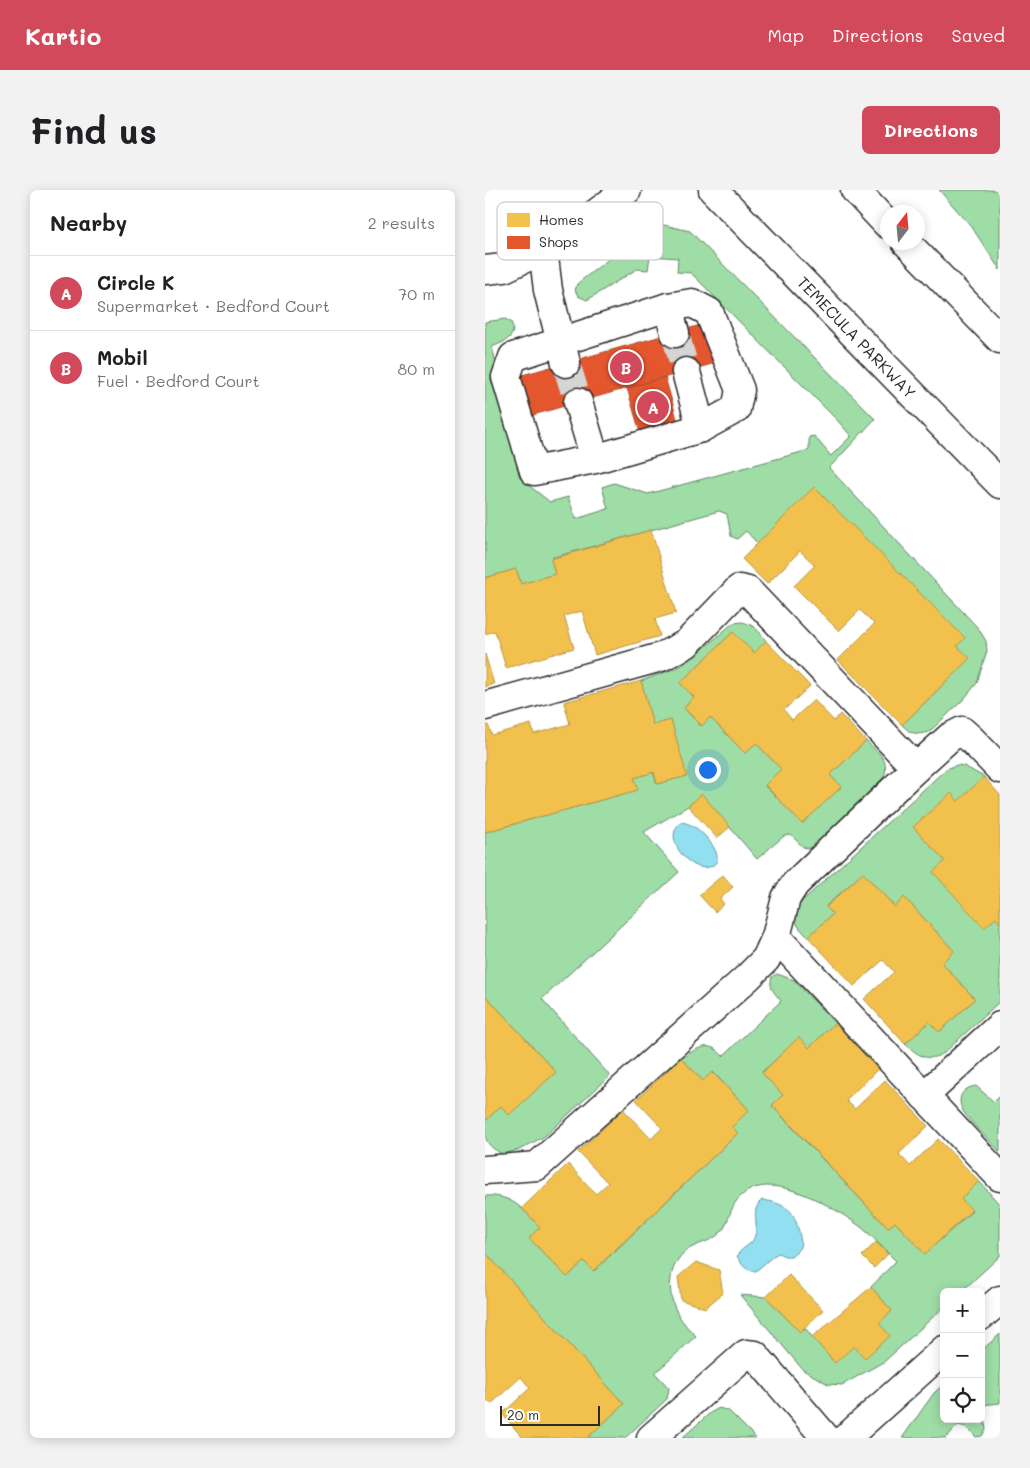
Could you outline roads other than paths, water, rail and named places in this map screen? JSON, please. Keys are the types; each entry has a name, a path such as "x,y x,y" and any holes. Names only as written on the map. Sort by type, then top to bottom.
{"main road":[{"path":"611,202 627,190"},
{"name":"TEMECULA PARKWAY","path":"713,190 1000,484"},
{"path":"855,190 880,217"},
{"path":"914,250 1000,339"},
{"path":"485,270 504,268 520,260"},
{"path":"544,260 547,290 563,352"},
{"path":"692,303 709,312 740,390 736,409 701,428 595,459 534,471 506,377 513,357 563,352 667,307 692,303"},
{"path":"667,307 675,333"},
{"path":"686,372 701,428"},
{"path":"578,402 595,459"},
{"path":"485,706 661,657 686,644 739,590 748,591 916,768"},
{"path":"485,1170 537,1166 748,977 766,959 775,937 786,898 795,884 950,737 962,732 1000,770"},
{"path":"775,937 1000,1177"},
{"path":"924,1096 1000,1026"},
{"path":"985,1313 1000,1300"},
{"path":"651,1438 746,1354 755,1355 826,1438"},
{"path":"846,1438 940,1354"}],"water":[{"path":"682,822 696,828 710,841 716,854 715,864 709,867 701,867 686,859 680,852 674,835 676,828"},
{"path":"762,1200 780,1204 791,1212 798,1227 801,1244 791,1256 778,1253 756,1271 752,1271 744,1267 737,1256 754,1239 756,1208"}],"tunnel":[{"path":"675,333 686,372"},
{"path":"566,363 578,402"}],"place":[{"name":"Mobil","path":"626,367"},
{"name":"Circle K","path":"653,407"}]}
